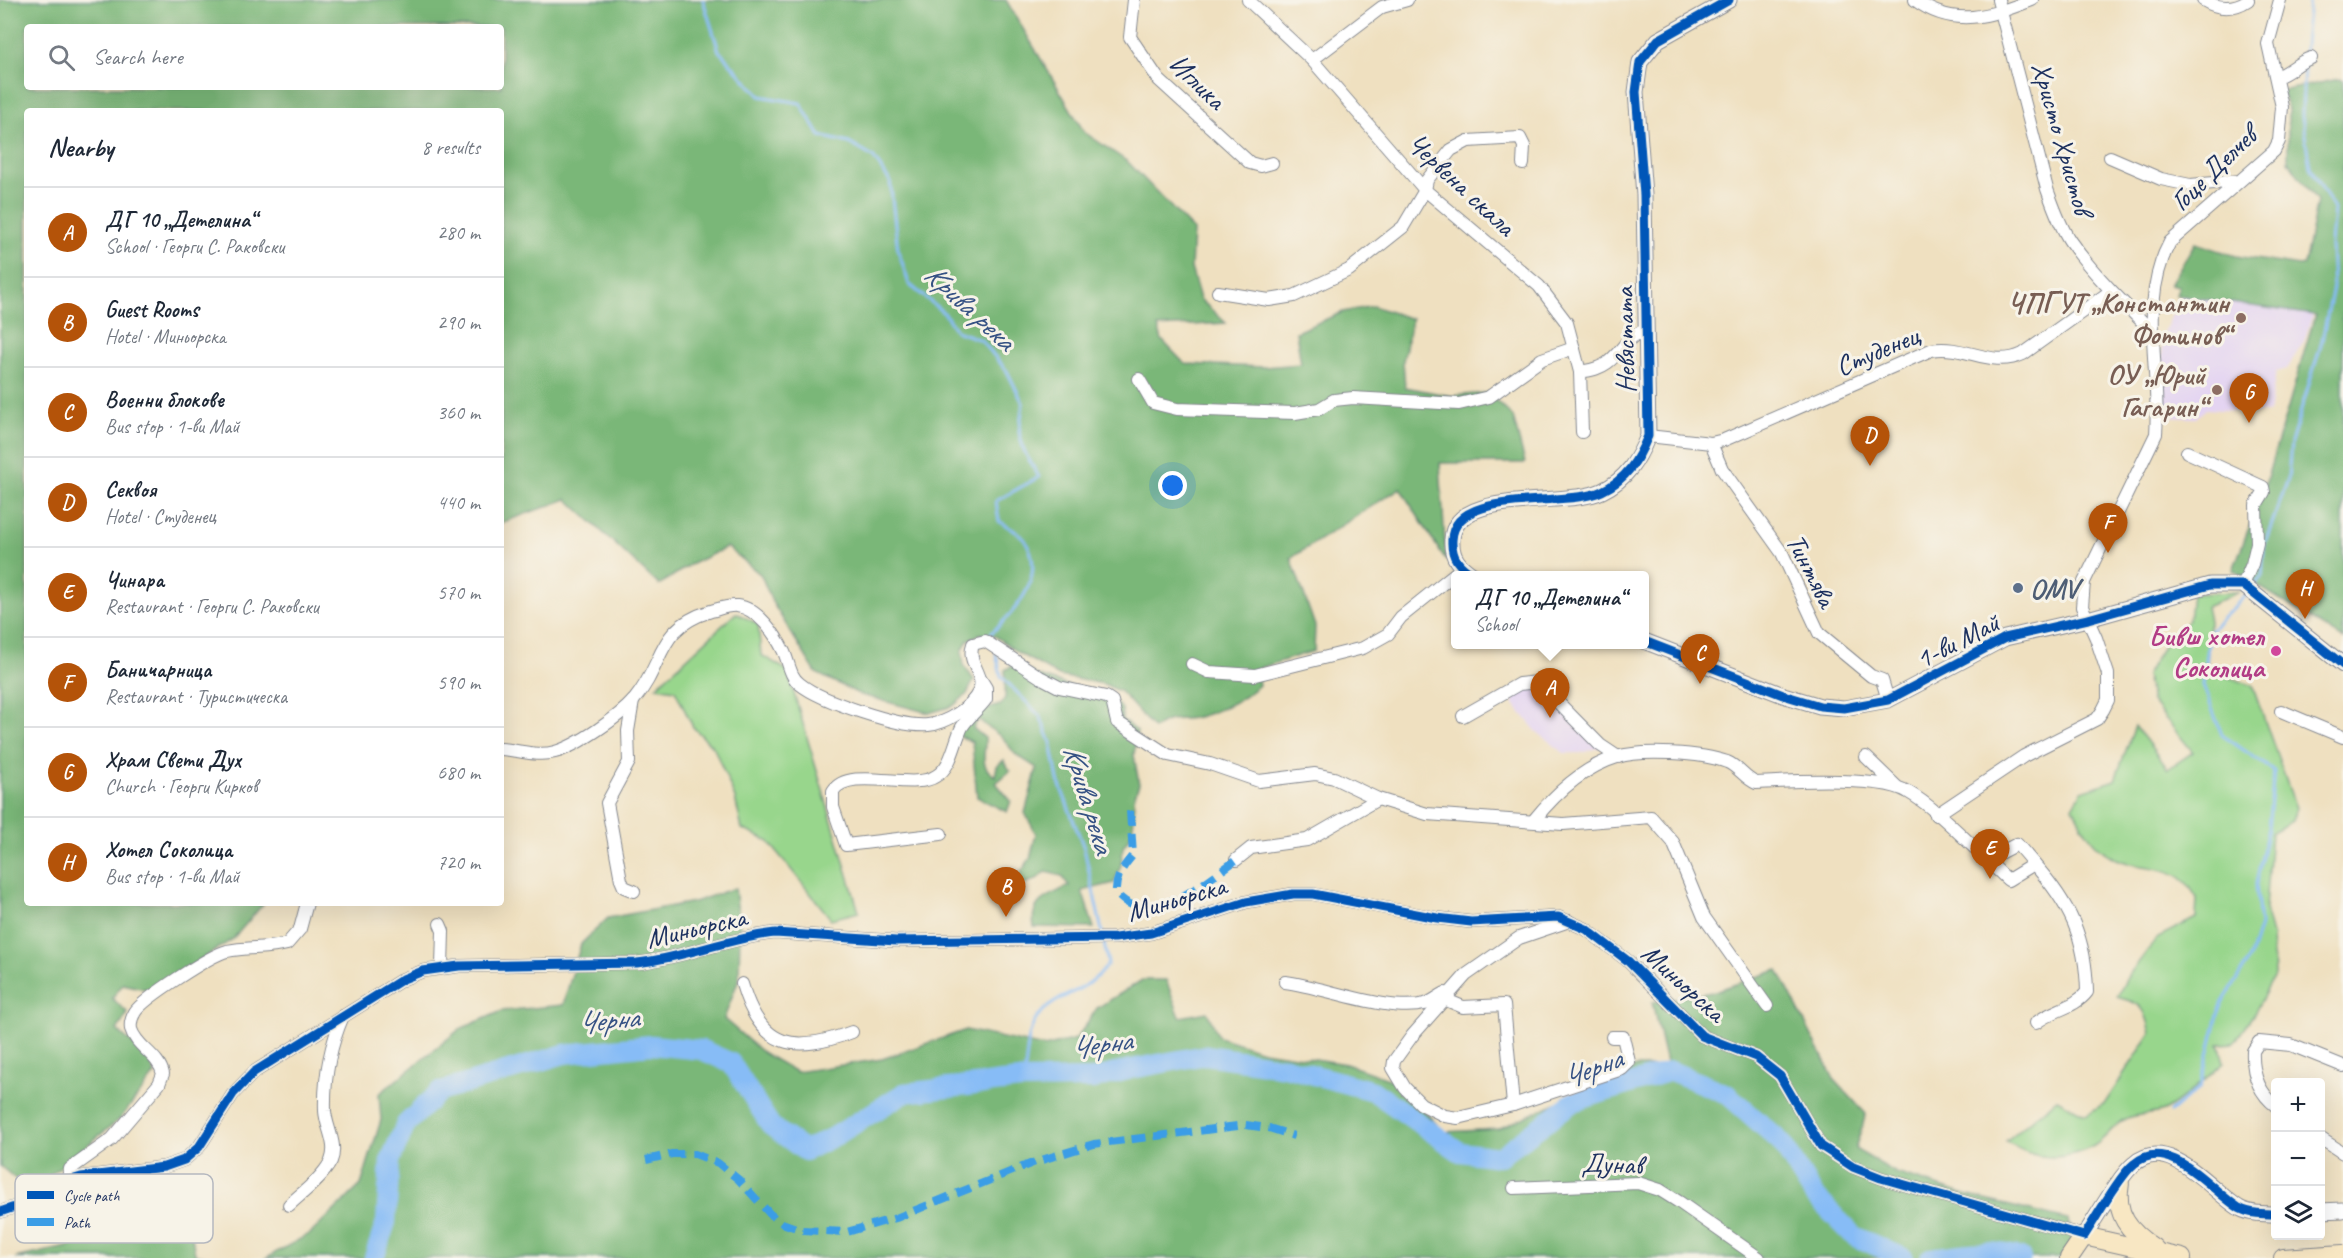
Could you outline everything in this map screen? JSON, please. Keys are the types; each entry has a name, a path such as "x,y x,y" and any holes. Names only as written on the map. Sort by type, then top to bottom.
{"main road":[{"path":"2120,1184 2118,1205 2127,1225 2140,1240 2163,1254"},
{"path":"2069,1258 2084,1236 2182,1258"},
{"path":"2283,1258 2343,1254"}],"street":[{"name":"Иглика","path":"1134,0 1130,37 1159,80 1250,163 1261,165 1272,163"},
{"name":"Червена скала","path":"1248,0 1312,60 1425,190 1539,286 1567,323 1580,372 1582,432"},
{"path":"1312,60 1379,3 1407,0"},
{"name":"Невястата","path":"1467,571 1455,560 1452,549 1454,526 1460,516 1476,508 1503,503 1575,499 1601,492 1620,480 1637,462 1648,436 1644,195 1636,92 1640,62 1658,40 1729,0"},
{"path":"1915,0 1931,11 1961,19 1978,18 2000,6 2032,0"},
{"path":"2203,0 2224,8 2238,6 2248,0"},
{"name":"Гоце Делчев","path":"1936,815 2024,756 2097,719 2108,700 2108,674 2082,607 2084,582 2156,434 2157,408 2152,331 2160,260 2170,242 2274,151 2279,141 2282,107 2268,44 2280,0"},
{"name":"Христо Христов","path":"2000,6 2047,189 2069,240 2111,291 2152,331"},
{"path":"2276,76 2286,74 2298,62 2311,58"},
{"path":"1218,292 1269,300 1294,296 1349,270 1403,227 1425,190 1427,180 1451,150 1468,141 1520,138 1524,146 1523,164"},
{"path":"2110,157 2161,179 2190,185 2239,181"},
{"name":"Студенец","path":"1648,436 1711,443 1839,392 1931,350 1946,348 1999,361 2011,360 2023,354 2111,291"},
{"path":"1580,372 1598,369 1608,363 1631,338 1647,330"},
{"path":"1139,379 1153,403 1177,409 1295,413 1318,409 1334,400 1353,398 1459,404 1489,398 1542,359 1574,348"},
{"name":"Тинтява","path":"1711,443 1722,469 1786,560 1819,633 1870,676 1882,680 1888,700"},
{"path":"2187,452 2216,468 2260,484 2264,489 2256,505 2257,543 2248,588 2343,665"},
{"path":"1192,664 1209,672 1255,675 1363,648 1388,633 1401,617 1451,583"},
{"name":"1-ви Май","path":"1649,643 1783,695 1820,706 1844,708 1888,700 2005,638 2088,619 2210,585 2248,588"},
{"path":"504,749 538,754 555,752 592,732 634,700 649,677 668,638 681,624 693,617 738,606 758,617 773,632 798,683 826,699 868,714 927,726 942,722 967,706 978,692 980,679"},
{"path":"941,834 846,845 833,807 833,791 840,784 854,781 925,780 939,775 947,764 961,729 986,699 986,688 970,657 974,644 986,641 1059,687 1106,697 1112,701 1117,722 1168,755 1210,764 1259,781 1316,774 1334,778 1378,799 1427,814 1581,823 1651,817 1673,842 1704,917 1767,1005"},
{"path":"1463,716 1519,684 1538,682 1600,745 1618,756"},
{"path":"634,700 628,731 629,762 607,803 621,880 624,887 634,891"},
{"path":"2281,711 2343,737"},
{"path":"1534,820 1562,790 1588,771 1618,756 1665,754 1711,758 1740,769 1748,780 1756,783 1868,783 1896,786"},
{"path":"1866,757 1896,786 1908,792 1936,815 2008,880 2034,864"},
{"path":"1236,860 1251,848 1307,840 1378,799"},
{"path":"1989,861 1990,858 2017,844 2060,894 2075,922 2087,992 2075,1003 2048,1014 2036,1023"},
{"name":"Миньорска","path":"106,1174 164,1167 184,1160 198,1147 233,1094 254,1072 403,979 442,968 659,961 757,935 775,933 896,941 1114,938 1150,933 1246,902 1293,894 1313,894 1437,918 1471,922 1546,916 1569,921 1586,929 1628,962 1702,1036 1756,1057 1779,1076 1821,1146 1834,1157 1881,1178 2084,1236"},
{"path":"69,1174 70,1169 112,1138 159,1084 163,1074 158,1063 131,1030 131,1020 135,1010 214,956 227,951 287,944 300,929 306,906"},
{"path":"1569,921 1519,938 1483,961 1444,999 1394,1062 1394,1068 1405,1088 1421,1104 1445,1116 1458,1118 1513,1105 1622,1069 1629,1062 1623,1037 1612,1037"},
{"path":"440,924 443,931 442,968"},
{"path":"1286,982 1324,989 1355,999 1415,1005 1430,1002 1454,988"},
{"path":"742,984 749,1005 780,1040 804,1045 820,1044 852,1032"},
{"path":"1444,999 1463,1007 1504,1005 1513,1105"},
{"path":"289,1205 319,1177 333,1152 325,1113 326,1085 332,1042 343,1016"},
{"path":"2271,1101 2261,1092 2257,1082 2253,1058 2254,1046 2259,1042 2277,1042 2343,1066"},
{"path":"2325,1141 2343,1153"},
{"path":"2084,1236 2136,1162 2145,1157 2162,1156 2189,1168 2239,1208 2256,1214 2271,1214"},
{"name":"Дунав","path":"1514,1188 1638,1183 1660,1190 1759,1258"},
{"name":"Миньорска","path":"0,1212 15,1207"},
{"path":"2325,1211 2343,1210"}],"shaded area":[{"path":"2180,297 2317,302 2304,341 2287,369 2276,372 2269,413 2206,409 2196,418 2159,417 2163,335"},
{"path":"1540,684 1604,746 1581,753 1564,753 1536,731 1514,704 1513,695"}],"green space":[{"path":"0,0 1006,0 1084,132 1128,162 1193,230 1191,268 1200,299 1226,323 1158,327 1162,340 1185,364 1264,367 1301,364 1296,332 1343,312 1373,306 1412,319 1403,361 1405,387 1451,396 1488,393 1513,417 1525,463 1440,463 1446,561 1400,488 1291,558 1315,626 1314,651 1256,669 1259,685 1246,696 1229,705 1201,716 1168,721 1154,729 1121,692 1104,684 1059,676 1017,652 995,636 980,634 968,640 962,651 964,666 974,680 967,694 953,706 929,713 861,695 816,673 772,602 761,575 727,547 688,566 659,585 567,499 504,522 504,108 24,108 24,906 261,906 233,939 153,991 123,984 112,998 128,1013 117,1030 148,1057 155,1074 120,1119 51,1174 15,1174 15,1178 0,1166"},
{"path":"2343,80 2343,639 2233,570 2265,485 2315,315 2176,295 2179,286 2170,284 2195,243 2236,256 2304,265 2317,201 2288,161 2288,109 2281,91"},
{"path":"2239,592 2206,607 2209,621 2207,670 2252,685 2296,808 2292,821 2271,833 2265,909 2272,935 2274,976 2255,1012 2234,1043 2219,1044 2224,1062 2177,1102 2163,1111 2132,1116 2123,1120 2104,1138 2081,1152 2048,1157 2026,1152 2006,1141 2057,1099 2086,1115 2105,1103 2151,1033 2147,1017 2141,1008 2137,1004 2117,997 2128,976 2158,937 2196,918 2197,898 2185,882 2170,872 2129,863 2108,854 2091,839 2073,807 2082,791 2115,780 2135,726 2168,769 2193,752 2152,702 2146,675 2165,643 2189,620 2192,594"},
{"path":"736,613 758,624 761,655 787,670 859,912 831,919 768,841 742,829 735,798 714,748 693,727 675,690 656,687"},
{"path":"1017,663 1036,675 1114,701 1122,709 1122,720 1137,731 1134,755 1139,784 1134,798 1132,833 1123,847 1121,865 1114,883 1082,891 1094,928 1034,927 1033,918 1038,904 1048,896 1069,886 1062,876 1046,872 1035,880 1018,886 1020,873 1030,859 1036,834 1025,813 1037,768 1015,754 1003,738 978,720 973,728 985,738 986,768 995,776 997,766 1004,760 1010,771 996,783 1011,801 1007,812 977,797 972,742 956,734 956,718 1000,705 1005,698 1005,670"},
{"path":"735,888 740,929 739,978 724,1019 763,1053 796,1072 882,1059 966,1030 1044,1047 1076,1039 1097,1008 1142,980 1166,980 1180,1017 1207,1012 1219,1037 1263,1051 1346,1064 1397,1082 1444,1132 1498,1129 1636,1067 1667,1067 1652,1002 1712,992 1778,970 1834,1079 1866,1114 1855,1149 1896,1173 1969,1196 2068,1220 2078,1258 266,1258 311,1233 361,1185 381,1120 379,1094 460,1029 502,1011 563,1005 581,944 608,918 694,902"},
{"path":"77,1243 193,1243 195,1254 214,1258 15,1258"}],"waterway":[{"name":"Крива река","path":"703,0 719,51 760,96 800,103 820,136 849,143 873,157 890,181 898,250 909,284 945,314 956,331 981,340 1007,371 1023,403 1019,432 1024,451 1039,477 996,501 999,521 1023,537 1031,554 1033,567 1031,580 1025,593 1009,616 989,635 991,639"},
{"path":"2304,58 2309,0"},
{"path":"2253,587 2262,576 2264,546 2288,479 2291,443 2321,345 2333,287 2331,244 2334,209 2310,167 2302,116 2304,64"},
{"path":"2170,1112 2200,1087 2220,1007 2249,960 2260,925 2256,884 2268,828 2274,771 2222,735 2203,685 2210,631 2247,594"},
{"name":"Крива река","path":"996,654 1001,676 1040,716 1051,742 1058,780 1084,848 1103,936"},
{"name":"Крива река","path":"1020,1080 1025,1066 1031,1029 1036,1020 1051,1004 1084,986 1108,964 1104,943"},
{"name":"Черна","path":"374,1258 386,1222 390,1161 406,1124 439,1092 564,1054 651,1045 702,1050 731,1063 771,1126 805,1151 837,1135 904,1093 1020,1080 1093,1079 1131,1069 1206,1055 1285,1067 1373,1091 1460,1152 1499,1157 1573,1102 1671,1071 1727,1094 1781,1142 1813,1194 1854,1236 1904,1258"},
{"name":"Черна","path":"1930,1258 1987,1252 2021,1258"}],"marked path":[{"path":"1130,811 1133,855 1120,872 1116,887 1116,893 1129,904 1144,907 1160,905 1177,899 1194,890 1236,860"},
{"path":"646,1160 672,1154 695,1154 718,1163 738,1179 770,1214 782,1223 802,1230 847,1232 896,1218 1035,1162 1094,1144 1245,1125 1269,1128 1294,1136"}],"cycle path":[{"path":"1467,571 1455,557 1452,540 1457,523 1471,512 1514,502 1586,496 1602,491 1625,475 1636,461 1644,445 1648,436 1644,195 1636,92 1640,62 1658,40 1729,0"},
{"path":"1649,643 1783,695 1820,706 1844,708 1888,700 2005,638 2088,619 2210,585 2243,585 2343,665"},
{"path":"106,1174 164,1167 184,1160 199,1147 233,1094 254,1072 403,979 423,971 459,966 637,963 775,933 896,941 1115,938 1151,933 1246,902 1293,894 1313,894 1437,918 1471,922 1558,917 1586,929 1628,961 1702,1036 1756,1057 1780,1076 1821,1146 1853,1167 1881,1178 2084,1236 2128,1170 2147,1156 2161,1156 2190,1168 2239,1208 2252,1213 2271,1214"},
{"path":"0,1212 15,1207"}],"place":[{"name":"ЧПГУТ „Константин Фотинов“","path":"2241,318"},
{"name":"ОУ „Юрий Гагарин“","path":"2217,390"},
{"name":"Храм Свети Дух","path":"2249,423"},
{"name":"Секвоя","path":"1870,466"},
{"name":"Баничарница","path":"2108,553"},
{"name":"OMV","path":"2018,588"},
{"name":"Хотел Соколица","path":"2305,619"},
{"name":"Бивш хотел Соколица","path":"2276,651"},
{"name":"Военни блокове","path":"1700,684"},
{"name":"ДГ 10 „Детелина“","path":"1550,718"},
{"name":"Чинара","path":"1990,879"},
{"name":"Guest Rooms","path":"1006,917"}]}
